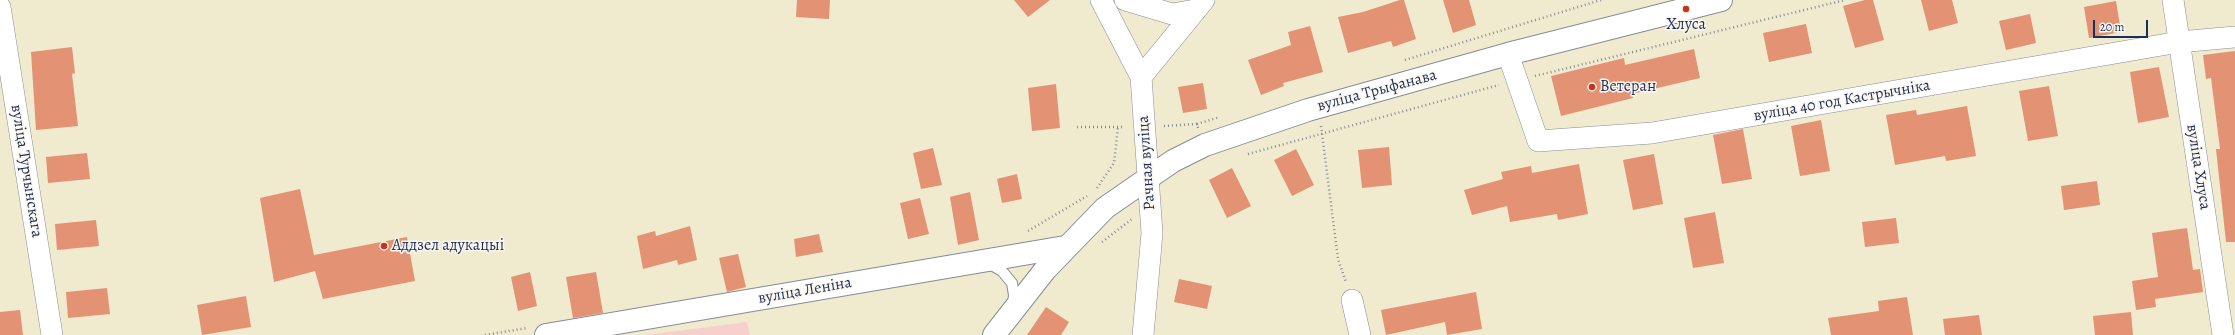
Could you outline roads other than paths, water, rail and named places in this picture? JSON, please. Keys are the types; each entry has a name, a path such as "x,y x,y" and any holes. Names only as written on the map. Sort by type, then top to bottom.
{"street":[{"name":"Рачная вуліца","path":"1101,0 1141,77 1152,233 1143,335"},
{"path":"1125,0 1172,14 1200,5"},
{"name":"вуліца Трыфанава","path":"994,335 1065,248 1105,208 1174,161 1205,146 1319,107 1508,54 1721,0"},
{"name":"вуліца Хлуса","path":"2173,0 2223,335"},
{"path":"1141,77 1200,5"},
{"name":"вуліца Турчынскага","path":"0,7 52,335"},
{"name":"вуліца 40 год Кастрычніка","path":"1508,54 1538,142 1652,133 2179,42 2235,37"},
{"name":"вуліца Леніна","path":"546,335 1065,248"},
{"path":"1352,300 1360,335"}],"lane":[{"path":"984,261 1002,271 1012,283 1014,295 1011,313"}],"place":[{"name":"Хлуса","path":"1686,9"},
{"name":"Ветеран","path":"1592,87"},
{"name":"Аддзел адукацыі","path":"384,246"}]}
